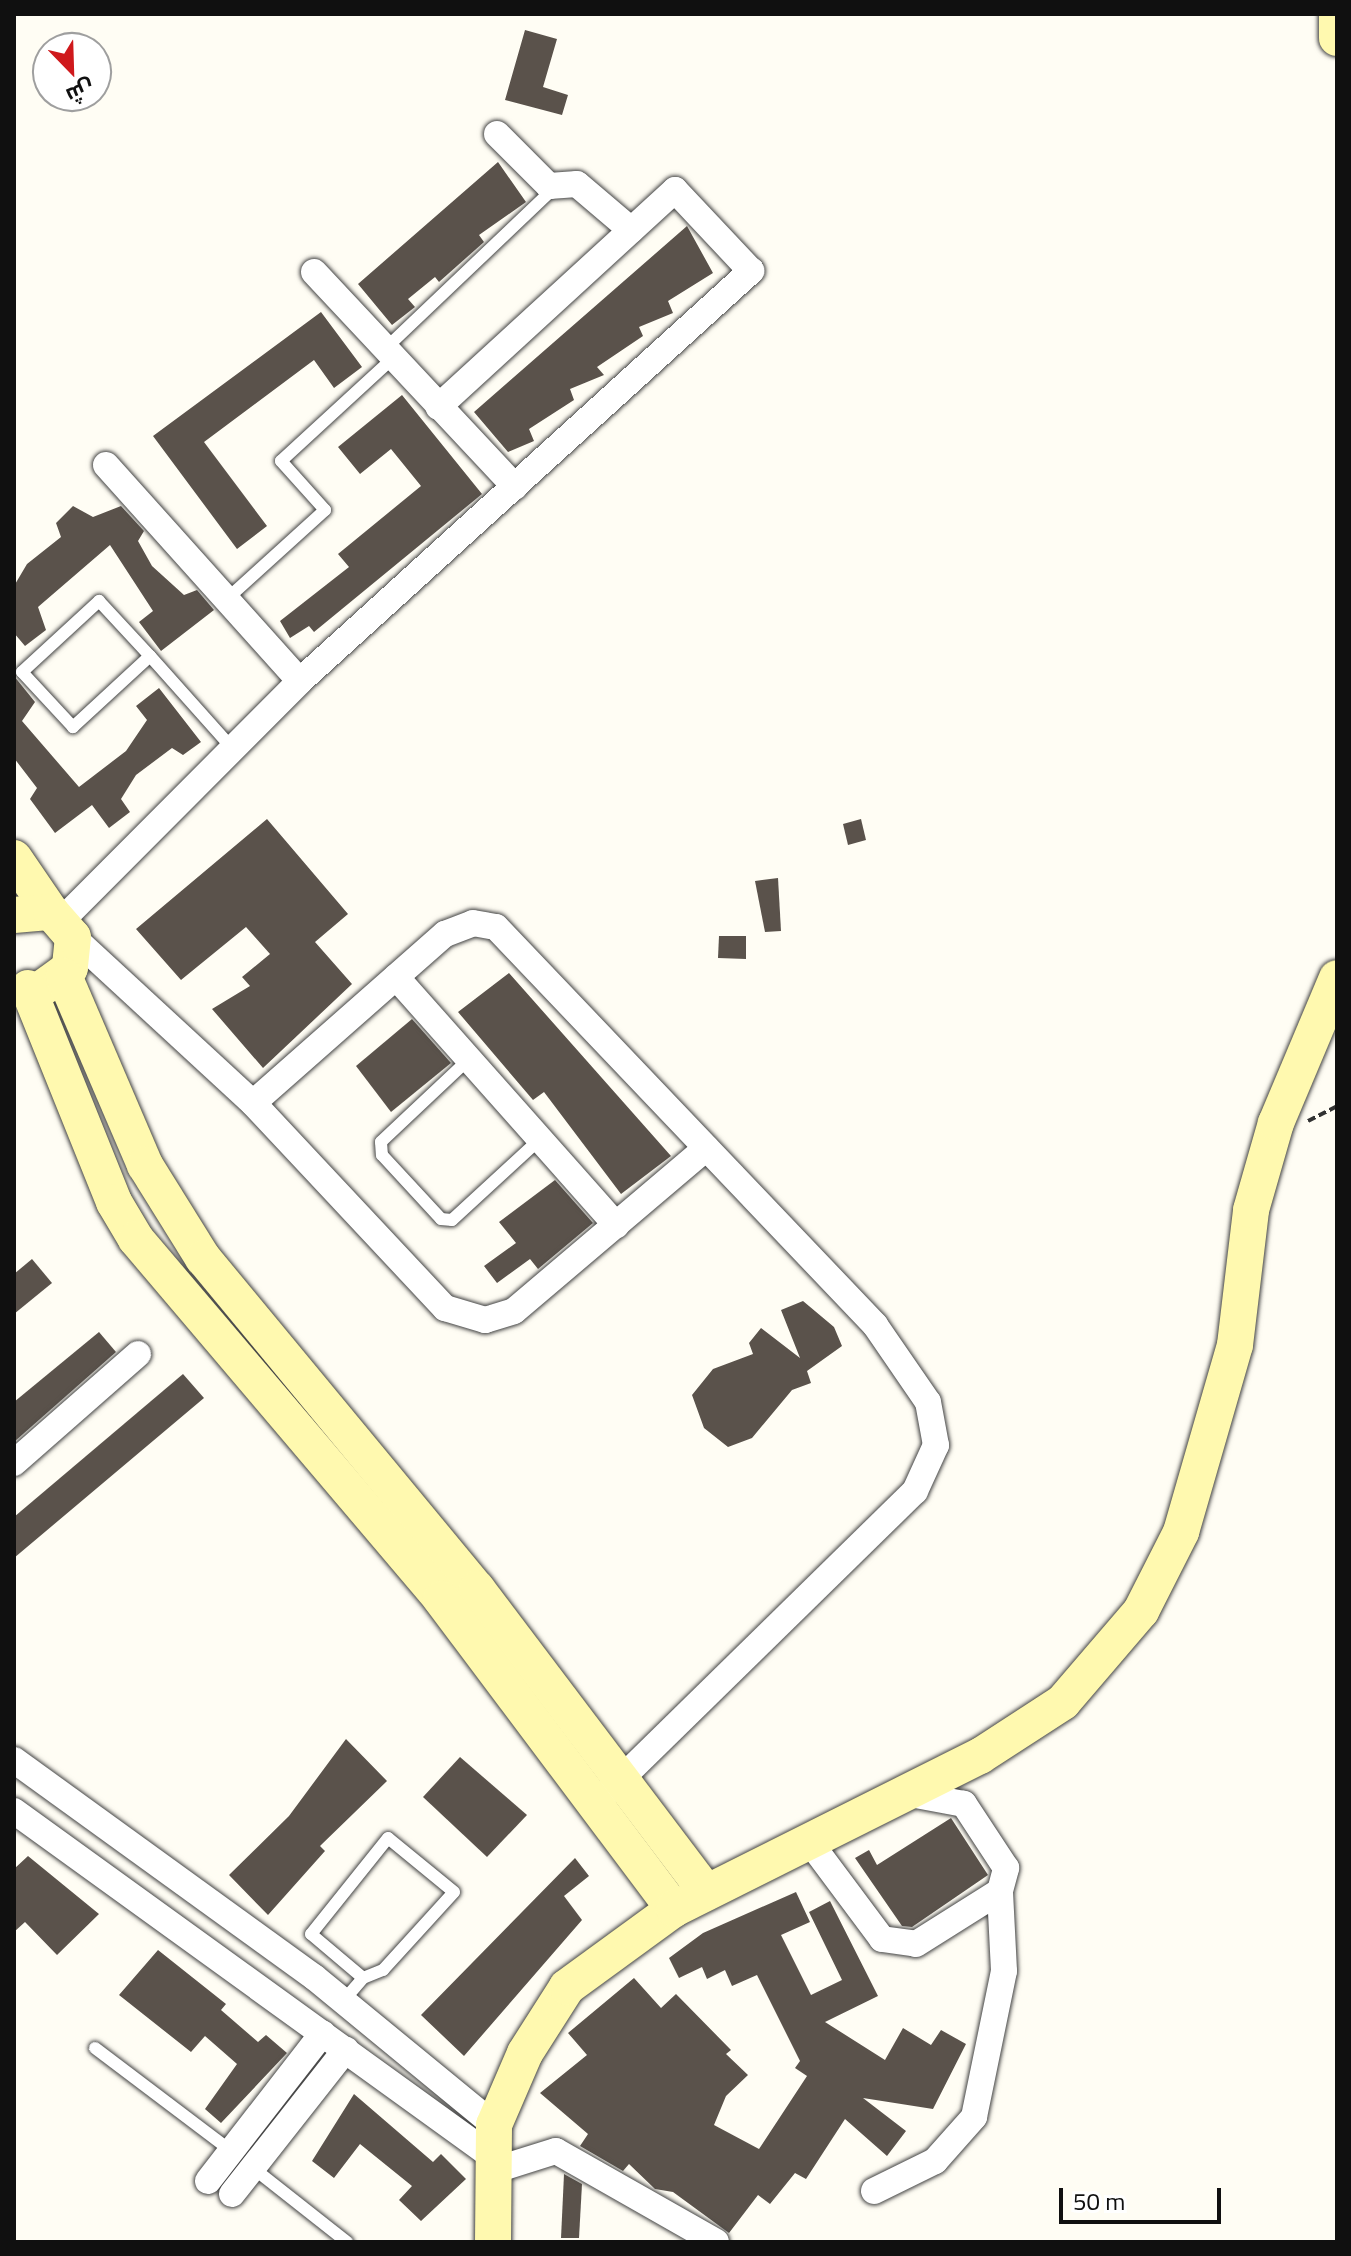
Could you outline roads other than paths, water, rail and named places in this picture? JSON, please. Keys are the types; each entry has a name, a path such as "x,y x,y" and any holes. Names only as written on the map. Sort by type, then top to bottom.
{"street":[{"path":"1337,14 1337,38"},
{"path":"497,134 556,187 577,184 631,230"},
{"path":"62,923 300,681 751,271 675,190 438,407"},
{"path":"314,272 515,487"},
{"path":"106,465 300,681"},
{"path":"14,858 62,923 253,1103 445,1308 485,1320 514,1311 706,1148"},
{"path":"14,915 62,923"},
{"path":"62,923 74,958 64,976 19,986 114,1202 136,1239 441,1599 674,1909"},
{"path":"253,1103 445,934 473,923 496,927 875,1325 928,1402 936,1445 915,1491 596,1805"},
{"path":"64,976 145,1165 203,1258 477,1589 706,1892"},
{"path":"396,977 616,1225"},
{"path":"493,2242 493,2151 525,2053 567,1987 674,1909 980,1756 1063,1702 1141,1611 1181,1532 1235,1345 1251,1210 1276,1123 1337,978"},
{"path":"14,1463 138,1354"},
{"path":"14,1760 344,2000 493,2151"},
{"path":"874,2191 935,2161 974,2117 1004,1971 1000,1891 1006,1868 976,1815 964,1804 905,1793"},
{"path":"14,1811 493,2151 556,2151 716,2242"},
{"path":"809,1841 882,1939 900,1947 916,1944 1000,1891"},
{"path":"208,2181 323,2033"},
{"path":"232,2194 346,2049"}],"lane":[{"path":"228,598 325,510 281,461 556,187"},
{"path":"150,656 73,727 18,669 99,601 150,656 232,748"},
{"path":"469,1059 381,1142 382,1155 441,1219 452,1220 540,1139"},
{"path":"344,2000 363,1978 383,1970 454,1892 388,1838 311,1934 363,1978"},
{"path":"314,1977 333,1952"},
{"path":"95,2048 231,2151"},
{"path":"253,2168 347,2242"}]}
